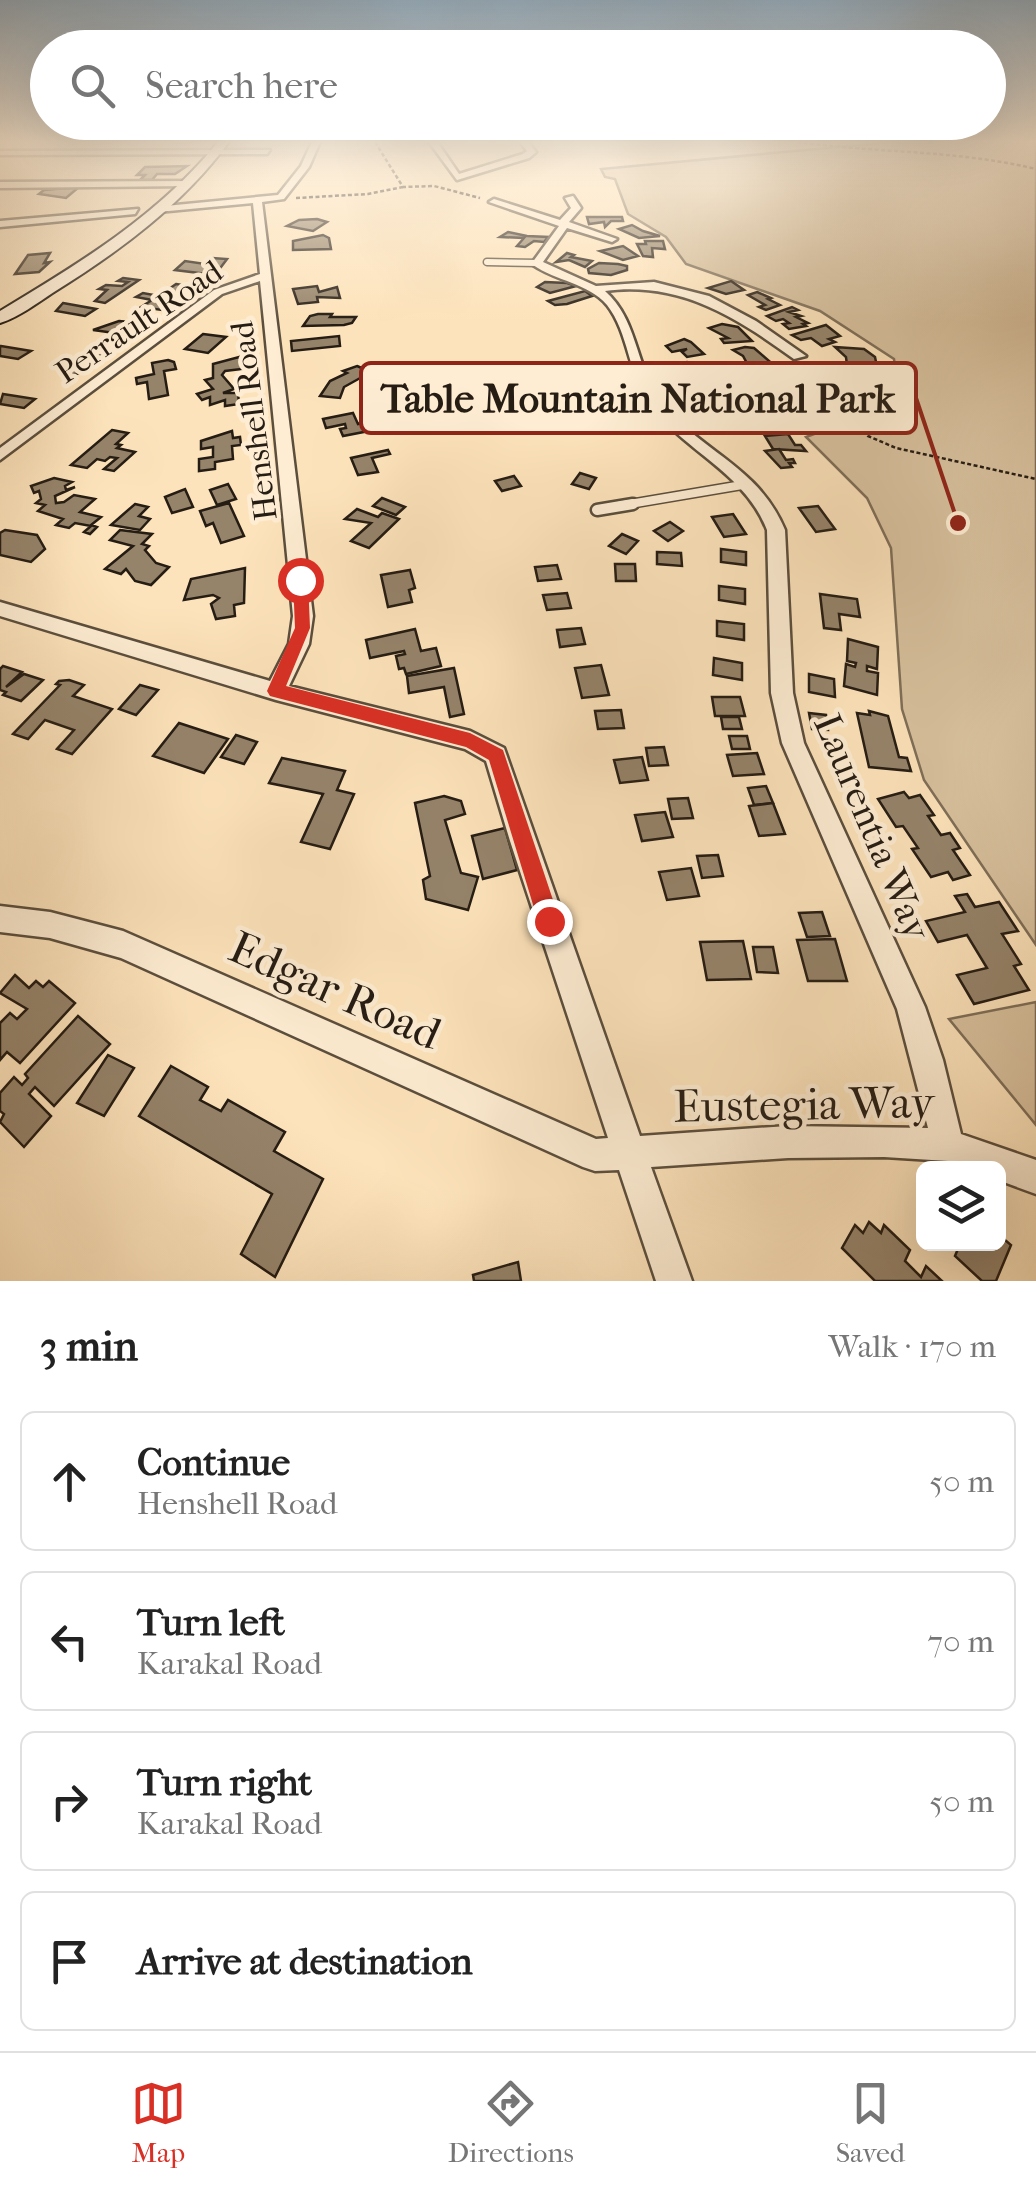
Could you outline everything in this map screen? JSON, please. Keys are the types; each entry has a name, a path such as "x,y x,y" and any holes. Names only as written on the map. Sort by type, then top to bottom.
{"street":[{"path":"0,318 167,202"},
{"path":"158,209 237,202"},
{"name":"Henshell Road","path":"257,202 303,616 298,644 276,691"},
{"path":"494,202 612,240"},
{"path":"572,202 576,208 537,261 597,289 644,282 682,290 724,307 799,356"},
{"path":"0,224 136,211"},
{"name":"Perrault Road","path":"0,455 218,292 265,276"},
{"name":"Laurentia Way","path":"597,289 615,309 645,386 662,412 749,483 769,510 776,530 782,693 792,743 911,1007 948,1145"},
{"path":"0,609 276,691 470,740 496,756 674,1281"},
{"name":"Edgar Road","path":"0,919 50,926 123,945 578,1149 604,1156 628,1154"},
{"name":"Eustegia Way","path":"628,1154 788,1142 948,1145 1036,1177"}],"lane":[{"path":"487,261 537,261"},
{"path":"597,510 749,483"}],"path":[{"path":"799,356 814,378 858,413 868,436 896,448 1036,479"}],"shaded area":[{"path":"623,202 1036,202 1036,945 924,780 902,709 891,548 867,498 806,437 833,427 847,395 869,394 885,384 896,372 894,359 820,311 686,264 666,237 628,214"},
{"path":"1036,1002 1036,1125 949,1019"}],"building":[{"path":"587,217 622,217 623,221 611,221 605,227 604,222 589,224"},
{"path":"299,220 327,222 313,231 287,226"},
{"path":"632,225 660,236 639,238 619,229"},
{"path":"508,232 548,237 544,242 517,246 524,238 500,237"},
{"path":"323,235 329,238 331,249 293,250 293,241"},
{"path":"645,241 663,241 665,249 652,248 653,257 643,256 637,244 646,244"},
{"path":"623,246 638,256 623,260 600,251"},
{"path":"50,253 44,263 50,262 39,272 15,274 28,255"},
{"path":"567,253 592,261 585,267 569,260 556,262"},
{"path":"212,258 227,259 215,275 175,270 185,261 205,264"},
{"path":"599,263 627,266 627,270 611,275 589,273 588,269"},
{"path":"139,280 105,303 95,301 107,290 99,289 106,285 122,286 128,282 118,281"},
{"path":"731,281 744,290 726,294 708,288"},
{"path":"545,282 576,286 550,293 537,287"},
{"path":"176,284 189,286 181,291 189,293 176,295 162,310 141,307 152,300 136,297 143,293 159,296"},
{"path":"317,286 319,292 337,287 340,298 317,297 318,302 298,304 293,289"},
{"path":"585,291 592,296 567,304 548,301"},
{"path":"757,292 780,305 766,310 759,307 765,305 748,295"},
{"path":"63,303 96,309 85,316 56,311"},
{"path":"792,307 798,310 789,312 801,316 796,317 808,323 803,324 806,326 789,329 783,324 789,323 783,319 776,321 767,316"},
{"path":"310,316 356,317 344,325 303,326"},
{"path":"119,321 141,323 119,338 109,337 115,333 93,330"},
{"path":"722,324 738,327 752,341 724,343 721,339 728,338 709,328"},
{"path":"826,325 840,336 829,339 835,342 822,346 811,338 801,340 792,335"},
{"path":"203,334 226,337 208,353 185,349"},
{"path":"339,336 340,346 292,351 291,341"},
{"path":"684,339 704,354 687,357 682,352 687,349 672,352 666,346"},
{"path":"0,346 31,351 18,359 0,356"},
{"path":"835,347 864,349 875,357 877,367 847,365 846,357"},
{"path":"754,348 776,367 749,367 743,356 733,350"},
{"path":"89,354 102,356 80,373 61,377"},
{"path":"239,357 242,369 222,375 234,389 223,393 238,393 239,404 225,406 225,400 210,405 210,397 202,400 197,394 213,389 205,380 213,378 213,364"},
{"path":"174,362 176,369 164,371 168,395 149,399 147,382 137,384 136,378 154,374 152,363"},
{"path":"687,362 712,379 689,382 675,364"},
{"path":"357,366 371,372 344,387 340,398 320,396 330,381"},
{"path":"3,394 35,399 24,408 0,404"},
{"path":"353,413 358,424 371,421 374,430 343,436 340,429 346,428 345,424 326,428 323,419"},
{"path":"112,430 128,433 116,444 121,445 117,448 135,452 114,471 104,469 117,458 97,459 87,468 71,465"},
{"path":"232,431 233,438 240,437 241,445 232,446 233,459 215,462 215,469 199,471 199,459 213,457 213,447 201,449 201,441"},
{"path":"788,434 795,445 806,451 773,449 765,436"},
{"path":"779,449 786,460 793,459 795,463 789,463 792,467 781,468 765,451"},
{"path":"388,450 390,454 372,458 378,472 358,475 351,458"},
{"path":"580,473 596,478 589,489 572,484"},
{"path":"514,476 521,486 502,491 495,481"},
{"path":"54,478 72,482 65,486 66,490 75,487 55,496 56,503 74,495 95,499 80,512 101,517 91,525 97,527 90,534 84,532 91,526 56,525 63,519 38,511 45,505 36,503 41,499 39,491 34,493 31,486"},
{"path":"228,484 236,499 217,505 210,490"},
{"path":"185,489 193,507 172,513 165,497"},
{"path":"382,498 405,507 396,515 373,506"},
{"path":"229,503 244,536 221,543 213,523 206,526 200,511"},
{"path":"135,504 148,507 139,516 150,519 140,530 111,525"},
{"path":"818,506 835,529 816,532 799,508"},
{"path":"357,509 399,519 369,548 351,541 371,523 345,519"},
{"path":"733,514 746,534 724,537 712,517"},
{"path":"670,522 683,531 668,541 654,531"},
{"path":"5,530 37,535 45,549 31,562 0,555 0,533"},
{"path":"120,530 152,534 142,544 149,546 145,550 156,563 169,567 151,585 135,581 126,569 121,574 105,569 133,546 110,540"},
{"path":"622,534 638,541 626,554 609,546"},
{"path":"721,549 746,552 746,565 721,562"},
{"path":"657,552 681,553 682,566 657,564"},
{"path":"615,564 635,564 636,581 616,581"},
{"path":"557,565 561,579 538,581 535,567"},
{"path":"245,568 244,603 234,605 235,616 216,619 211,604 219,598 213,595 184,600 191,579"},
{"path":"410,570 415,588 409,590 412,602 388,607 381,575"},
{"path":"719,586 745,589 745,604 719,600"},
{"path":"567,593 571,608 547,610 543,595"},
{"path":"820,594 857,599 860,617 839,614 841,630 824,628"},
{"path":"717,621 744,624 744,640 717,636"},
{"path":"581,628 585,644 560,647 557,630"},
{"path":"415,629 421,651 436,648 441,666 406,674 404,668 399,669 396,656 405,654 404,651 370,658 366,640"},
{"path":"848,639 878,647 877,669 867,666 867,671 878,673 877,695 844,686 846,664 855,667 856,663 847,661"},
{"path":"714,658 742,663 742,680 713,675"},
{"path":"601,665 609,695 582,698 575,668"},
{"path":"3,666 22,672 6,687 24,674 43,680 21,701 3,695"},
{"path":"454,668 464,714 450,717 444,687 409,693 407,676"},
{"path":"809,674 834,679 835,697 809,692"},
{"path":"59,681 84,685 73,696 112,709 72,754 57,749 74,730 45,720 28,739 13,734 60,685 56,684"},
{"path":"140,685 158,690 136,715 119,709"},
{"path":"712,697 740,697 745,716 715,716"},
{"path":"621,710 624,728 598,729 595,711"},
{"path":"869,711 888,716 899,757 907,758 911,771 869,767 857,713 870,715"},
{"path":"809,713 826,715 828,730 812,729"},
{"path":"721,717 739,717 742,729 723,729"},
{"path":"179,723 228,739 204,773 153,756"},
{"path":"236,735 257,742 244,764 221,757"},
{"path":"729,736 747,736 750,749 732,749"},
{"path":"664,747 668,765 649,766 646,748"},
{"path":"757,753 764,774 733,776 727,755"},
{"path":"642,757 648,780 620,783 614,760"},
{"path":"282,758 345,771 337,790 354,794 330,849 301,842 323,794 269,783"},
{"path":"766,786 773,803 754,805 748,788"},
{"path":"904,792 909,798 920,795 934,815 928,816 941,835 950,833 960,848 953,850 970,875 953,880 948,872 931,877 912,849 918,848 903,826 896,827 878,799"},
{"path":"444,796 461,801 465,814 445,820 461,873 478,877 468,910 426,899 423,880 430,876 415,803"},
{"path":"688,798 693,818 672,819 668,799"},
{"path":"773,803 785,834 759,836 749,806"},
{"path":"665,812 673,837 642,841 635,815"},
{"path":"505,828 517,870 483,879 472,836"},
{"path":"718,855 723,876 702,878 697,856"},
{"path":"691,868 699,896 667,900 659,872"},
{"path":"967,894 975,907 999,902 1018,931 1002,934 1021,964 1014,966 1029,990 974,1004 957,975 987,968 967,935 938,942 926,921 965,912 955,896"},
{"path":"822,912 830,936 807,937 799,913"},
{"path":"835,939 847,981 808,981 797,940"},
{"path":"743,941 751,979 707,980 700,942"},
{"path":"753,947 773,947 778,973 757,972"},
{"path":"15,975 29,988 36,981 43,987 49,981 75,1003 20,1063 7,1052 0,1060 0,1023 10,1013 17,1019 27,1009 0,993"},
{"path":"78,1016 110,1044 54,1106 35,1087 29,1094 51,1116 24,1147 0,1122 4,1114 0,1111 0,1093 14,1077 22,1085 28,1078 25,1074"},
{"path":"108,1055 134,1068 104,1116 77,1103"},
{"path":"171,1066 208,1087 200,1100 221,1111 228,1100 285,1132 274,1151 323,1179 275,1277 241,1254 272,1194 139,1116"},
{"path":"869,1222 881,1233 884,1225 910,1250 905,1261 921,1277 926,1266 942,1281 875,1281 842,1248 855,1225 863,1233"},
{"path":"1006,1241 1011,1245 996,1281 982,1281 955,1256 957,1251 1006,1251"},
{"path":"518,1262 521,1281 474,1281 473,1275"}],"place":[{"name":"Table Mountain National Park","path":"958,523"}],"route":[{"path":"300,580 302,628 276,691 485,746 496,756 504,775 549,921"}]}
